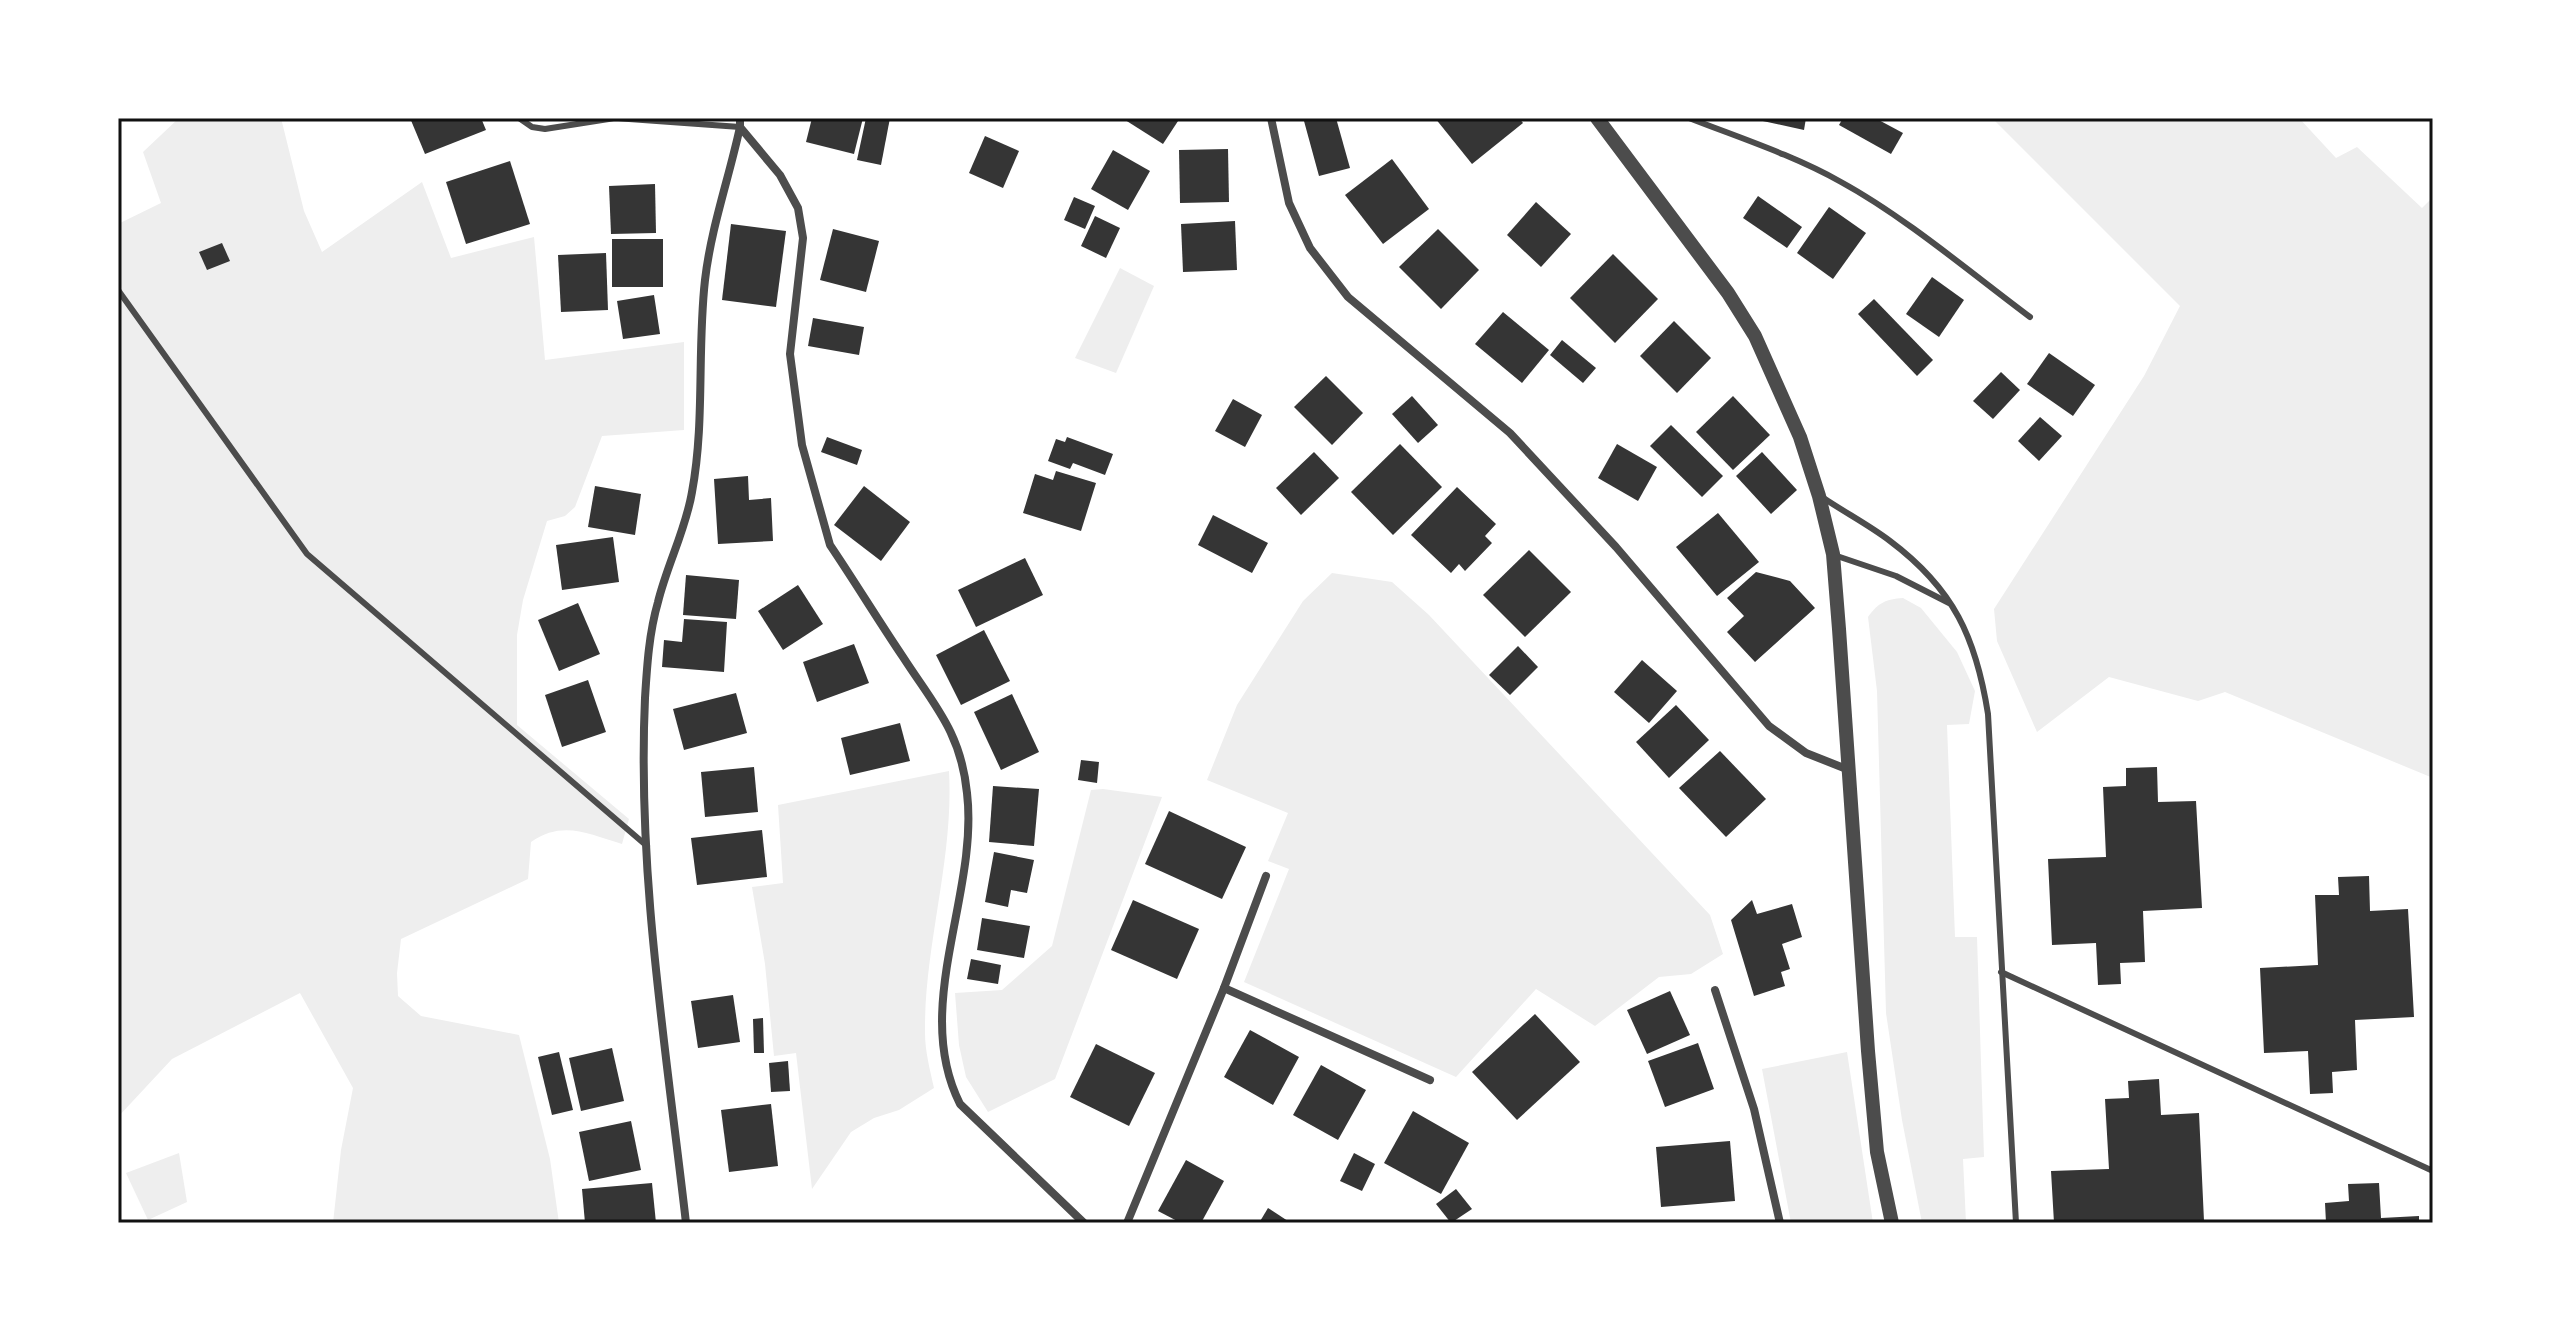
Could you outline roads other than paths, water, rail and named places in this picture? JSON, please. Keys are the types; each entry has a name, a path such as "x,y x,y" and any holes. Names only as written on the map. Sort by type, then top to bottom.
{"street":[{"path":"1271,118 1289,203 1310,248 1348,297 1510,433 1616,547 1769,726 1806,753 1849,770"},
{"path":"1597,118 1728,293 1755,336 1791,414 1819,496 1833,554 1877,1152 1892,1223"},
{"path":"686,1223 648,910 645,713 649,646 657,604 692,496 698,453 705,281 740,122"},
{"path":"740,122 780,175 798,208 803,238 790,354 802,445 813,478 824,531 905,661 943,715 955,738 960,759 967,793 968,836 943,1016 942,1055 948,1080 960,1104 1084,1223"},
{"path":"1127,1223 1224,988 1266,876"},
{"path":"1224,988 1430,1080"},
{"path":"1715,990 1754,1109 1780,1223"}],"lane":[{"path":"519,118 532,127 545,129 615,118 740,122"},
{"path":"1689,118 1793,158 1870,198 2030,317"},
{"path":"118,290 307,554 647,846"},
{"path":"1819,496 1890,540 1918,565 1952,605 1980,668 1988,714 2016,1223"},
{"path":"1833,554 1896,576 1952,605"},
{"path":"2001,972 2433,1171"}]}
